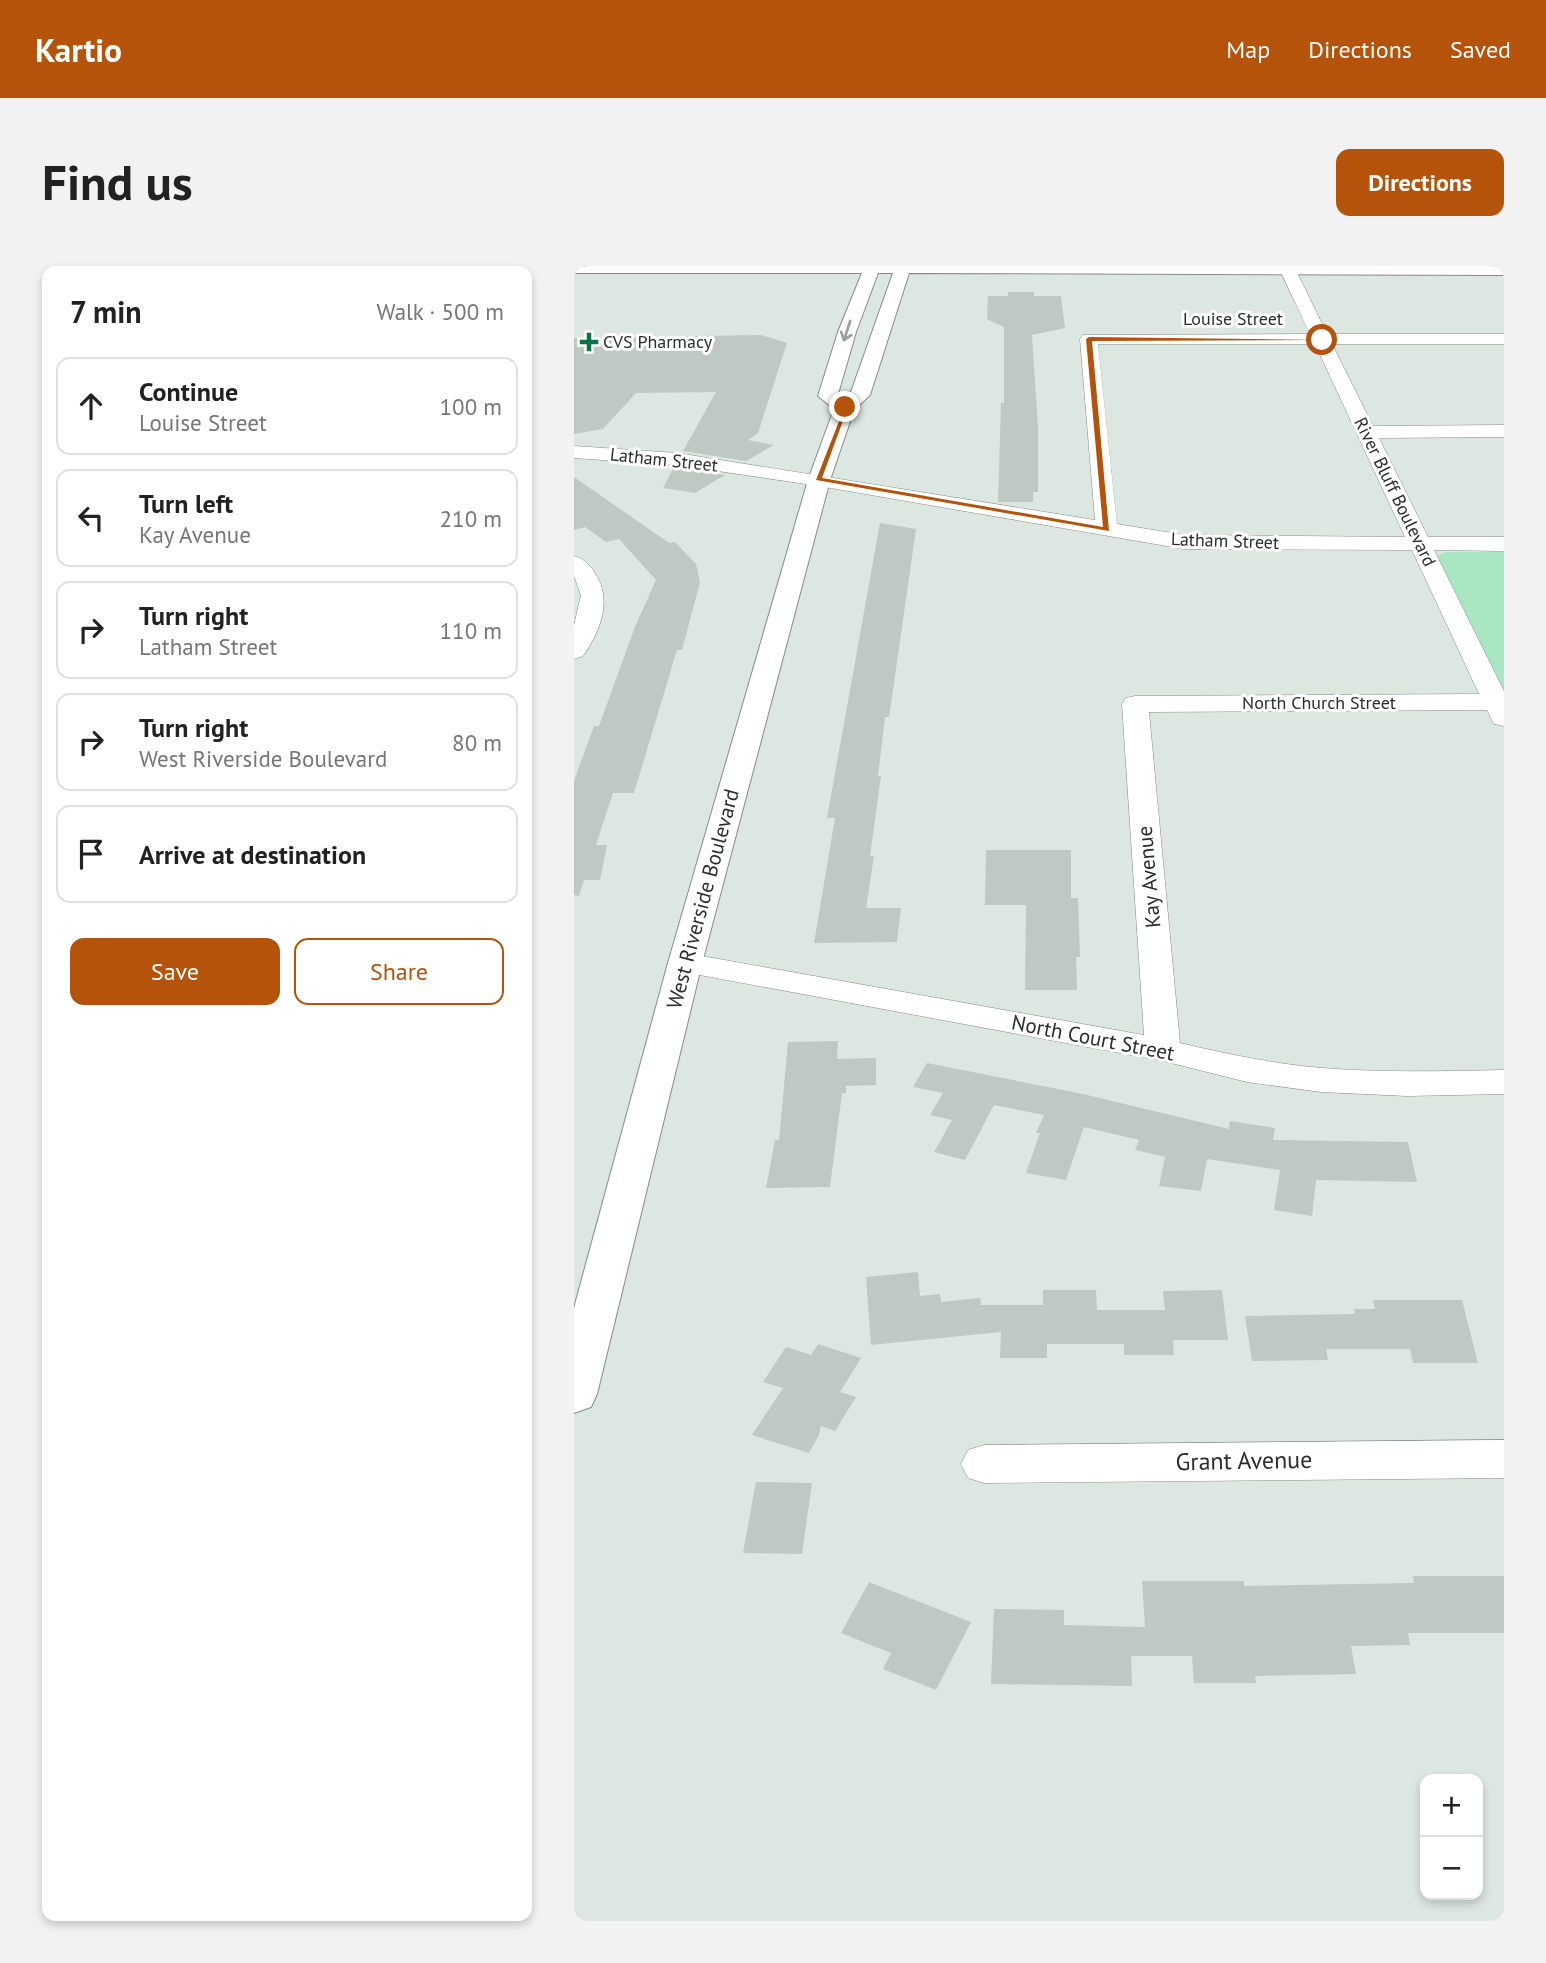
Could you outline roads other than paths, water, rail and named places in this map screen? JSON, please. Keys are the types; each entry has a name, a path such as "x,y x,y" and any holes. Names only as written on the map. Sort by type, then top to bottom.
{"main road":[{"path":"574,268 1288,270 1433,275 1445,271 1504,270"},
{"path":"574,275 808,270 846,291"},
{"path":"845,407 828,396 846,291 871,270"},
{"name":"West Riverside Boulevard","path":"574,1394 685,963 819,480 845,407 860,395 901,270"},
{"path":"892,298 930,282 987,270"}],"street":[{"name":"River Bluff Boulevard","path":"1288,270 1501,708"},
{"name":"Louise Street","path":"1107,529 1089,339 1504,339"},
{"path":"1366,432 1504,431"},
{"name":"Latham Street","path":"574,452 677,459 819,480 1184,542 1504,544"},
{"path":"574,563 589,577 594,592 593,610 574,651"},
{"name":"North Church Street","path":"1135,704 1501,708"},
{"name":"Kay Avenue","path":"1135,704 1163,1050"},
{"name":"North Court Street","path":"685,963 1163,1050 1247,1070 1321,1080 1407,1084 1504,1082"},
{"name":"Grant Avenue","path":"984,1464 1504,1459"}],"place":[{"name":"CVS Pharmacy","path":"589,342"}]}
